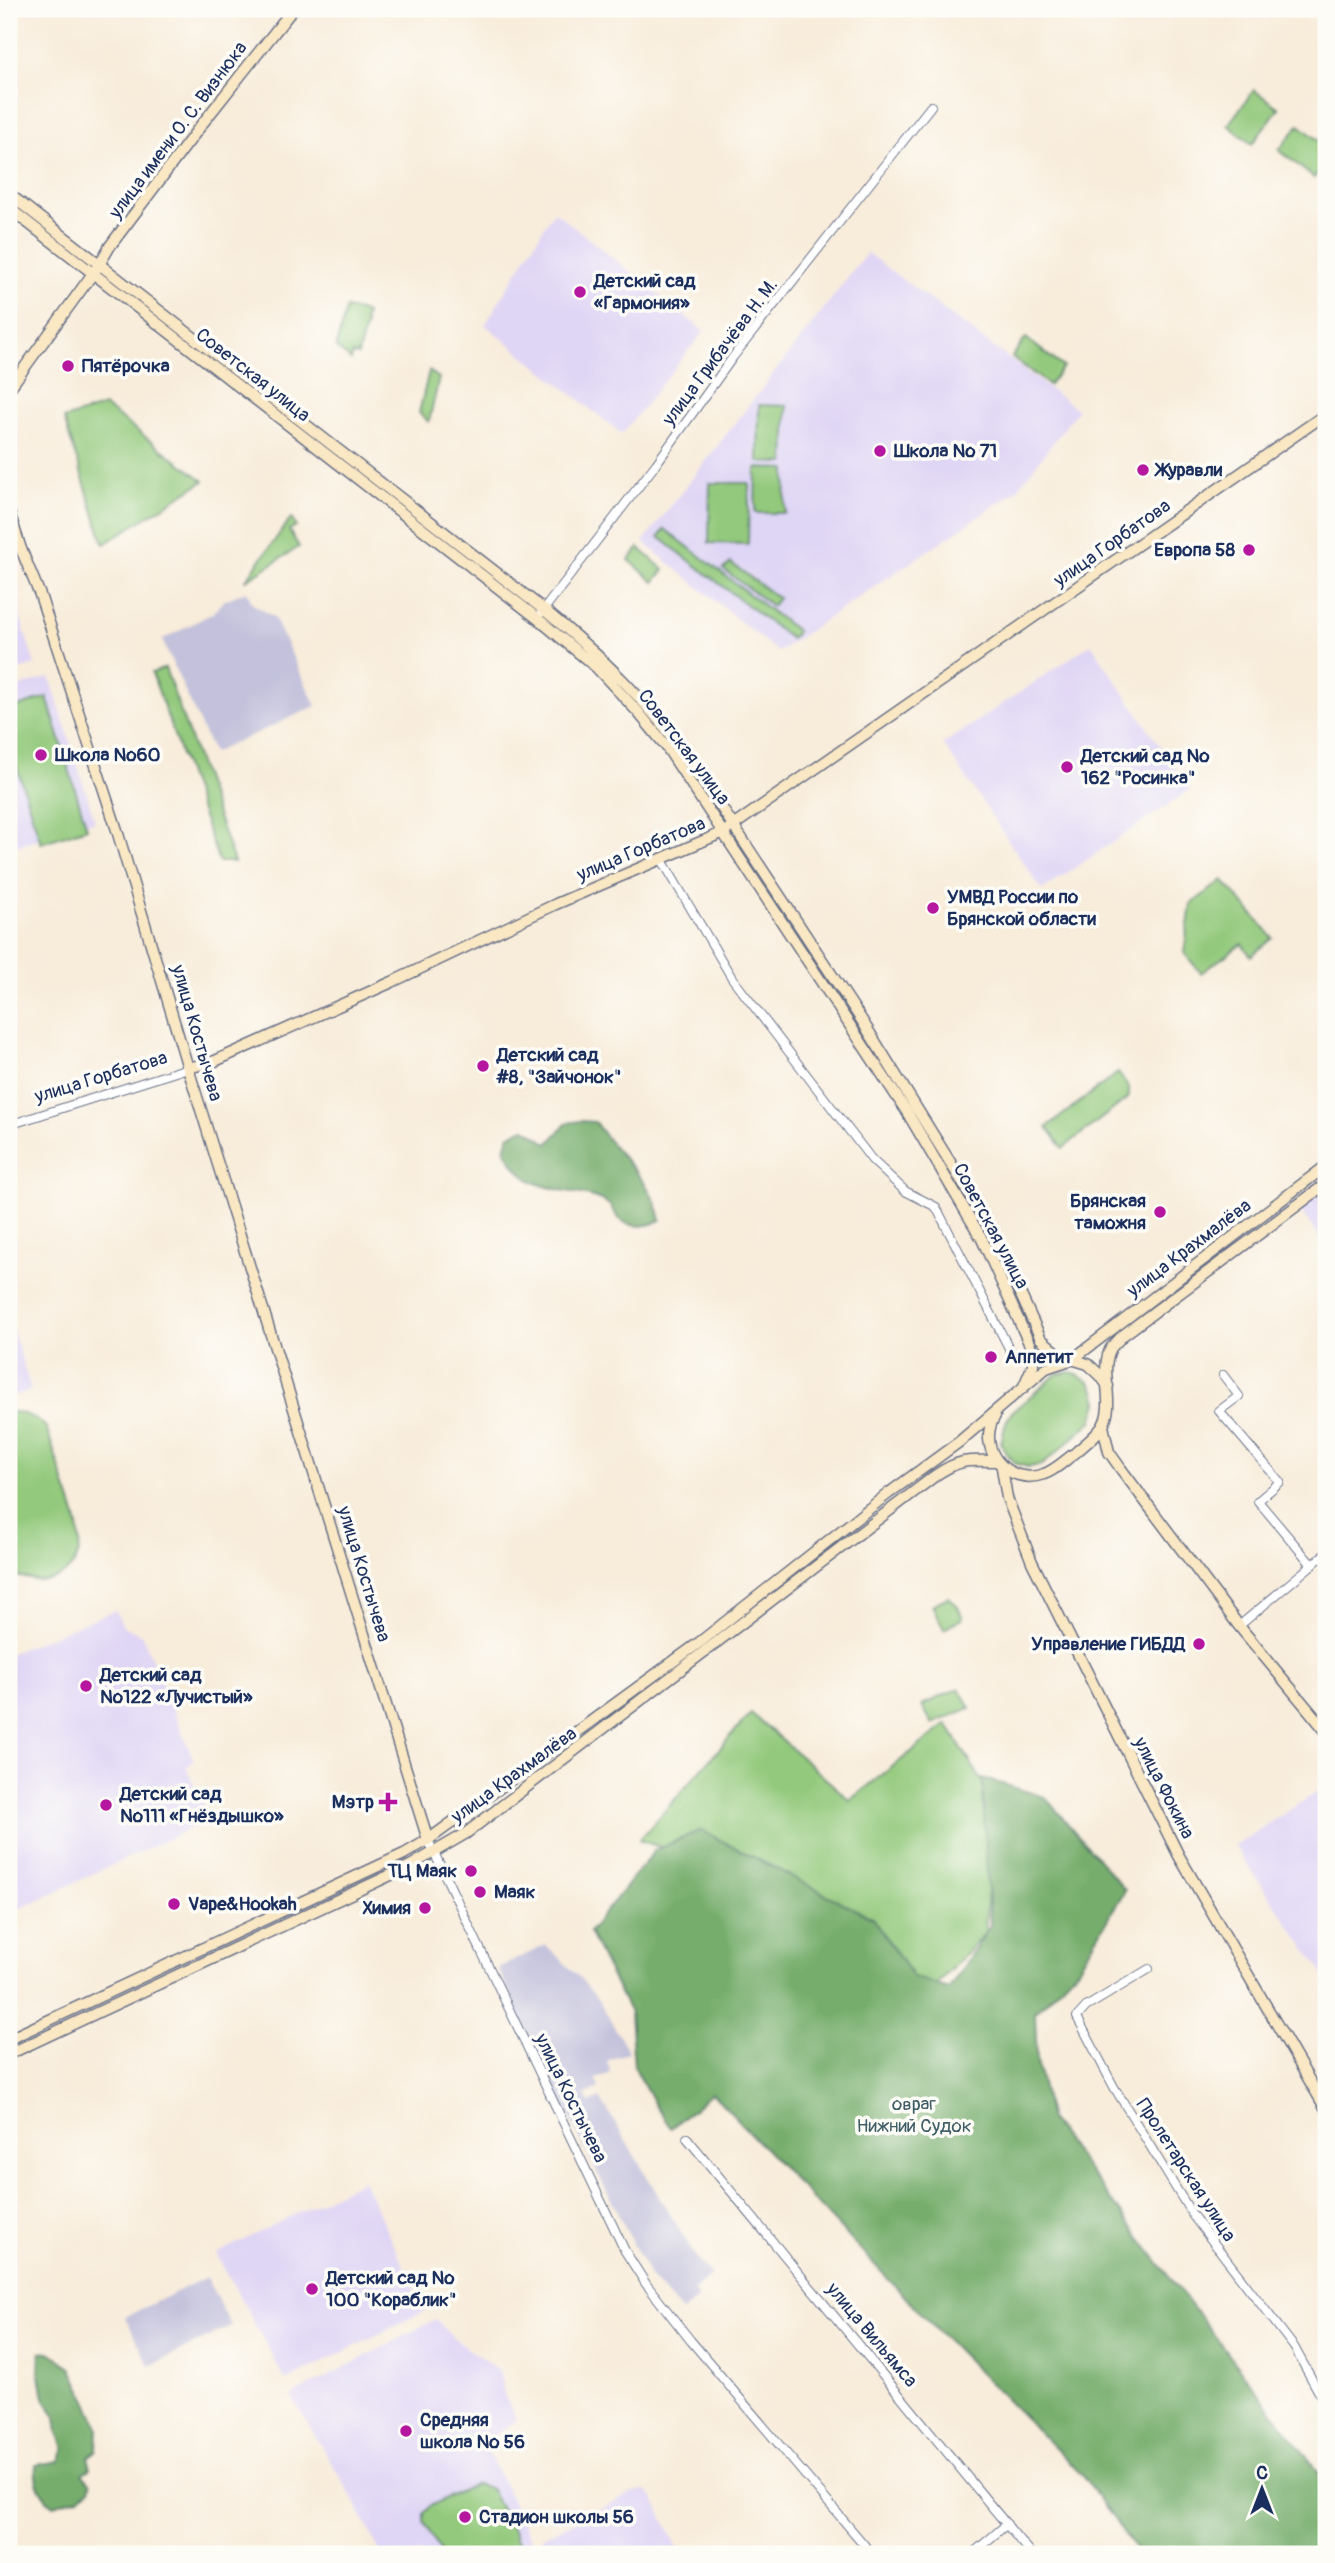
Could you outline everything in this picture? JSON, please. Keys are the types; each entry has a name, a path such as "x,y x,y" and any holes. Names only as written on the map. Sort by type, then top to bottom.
{"main road":[{"name":"улица имени О. С. Визнюка","path":"9,389 110,246 293,9"},
{"name":"Советская улица","path":"9,194 96,269"},
{"name":"Советская улица","path":"9,208 96,269 540,613 597,667 666,746 728,828 868,1030 993,1234 1041,1339 1052,1351 1073,1359"},
{"name":"улица Горбатова","path":"188,1068 215,1061 728,828 1326,414"},
{"name":"улица Костычева","path":"9,512 40,594 147,925 188,1068 428,1840"},
{"name":"Советская улица","path":"728,828 968,1212 1003,1281 1033,1352 1033,1365 1023,1388"},
{"name":"улица Крахмалёва","path":"1073,1359 1326,1166"},
{"path":"1108,1386 1088,1364 1073,1359 1046,1368 998,1410 989,1428 990,1451 999,1464 1021,1476 1042,1475 1084,1446 1103,1426 1107,1414 1110,1349 1122,1336 1326,1184"},
{"name":"улица Крахмалёва","path":"9,2039 404,1854 428,1840 700,1642 998,1410"},
{"path":"1103,1426 1109,1452 1239,1626 1326,1731"},
{"name":"улица Крахмалёва","path":"9,2054 410,1866 434,1852 464,1834 564,1760 953,1463 964,1460 999,1464"},
{"name":"улица Фокина","path":"999,1464 1007,1498 1032,1562 1143,1785 1217,1924 1326,2109"}],"street":[{"name":"улица Грибачёва Н. М.","path":"540,613 656,464 733,357 931,106"},
{"path":"662,860 732,978 872,1160 905,1191 936,1207 1012,1354"},
{"name":"улица Горбатова","path":"9,1125 188,1068"},
{"path":"1223,1376 1239,1396 1219,1410 1280,1482 1258,1501 1312,1565"},
{"path":"1239,1626 1326,1553"},
{"name":"улица Костычева","path":"428,1840 625,2251 646,2284 691,2341 872,2554"},
{"name":"Пролетарская улица","path":"1149,1969 1086,2007 1077,2017 1114,2087 1193,2216 1294,2347 1326,2405"},
{"name":"улица Вильямса","path":"687,2138 1031,2554"},
{"path":"972,2554 1007,2524"}],"shaded area":[{"name":"Детский сад «Гармония»","path":"554,211 704,331 622,434 485,325"},
{"name":"Школа № 71","path":"867,253 1078,410 1016,491 778,652 643,542"},
{"path":"9,581 35,665 9,673"},
{"path":"246,591 253,604 274,617 316,706 213,753 162,640 213,613 223,601"},
{"name":"Детский сад № 162 \"Росинка\"","path":"1091,644 1190,790 1042,890 943,744"},
{"name":"Школа №60","path":"50,677 95,821 9,848 9,690"},
{"path":"1326,1184 1326,1244 1325,1245 1297,1206"},
{"path":"9,1318 31,1390 9,1397"},
{"path":"115,1610 123,1626 142,1635 194,1761 186,1767 210,1819 19,1909 9,1899 9,1654"},
{"path":"1326,1786 1326,1977 1234,1846"},
{"path":"546,1945 599,2001 629,2052 607,2061 611,2073 596,2079 599,2088 585,2095 589,2103 600,2098 695,2256 711,2275 693,2291 699,2298 682,2312 649,2275 531,2041 498,1968"},
{"path":"363,2180 425,2311 286,2381 216,2254"},
{"path":"206,2277 231,2326 150,2366 125,2317"},
{"name":"Средняя школа № 56","path":"436,2319 453,2338 498,2370 504,2395 516,2418 515,2422 486,2440 485,2447 538,2554 381,2554 355,2502 291,2396"},
{"path":"645,2490 654,2498 681,2554 544,2554 540,2546 543,2537 634,2492"}],"green space":[{"path":"1254,90 1279,108 1252,144 1228,125"},
{"path":"1299,125 1326,146 1326,162 1314,178 1279,150"},
{"path":"346,308 366,313 358,355 353,354 351,360 336,348"},
{"path":"1026,338 1063,367 1049,385 1012,357"},
{"path":"429,371 439,378 429,422 419,413"},
{"path":"759,405 787,406 785,463 758,462"},
{"path":"104,406 204,481 104,544 64,419"},
{"path":"756,468 786,469 785,513 755,513"},
{"path":"710,483 749,483 748,544 709,543"},
{"path":"291,518 296,526 289,530 299,547 245,581"},
{"path":"665,529 797,631 791,639 659,537"},
{"path":"639,548 664,570 654,582 629,560"},
{"path":"731,563 778,598 772,606 723,569"},
{"path":"165,668 234,862 219,862 152,673"},
{"name":"Школа №60","path":"47,697 87,828 41,843 9,743 9,710"},
{"path":"1223,880 1273,938 1251,956 1242,944 1201,973 1184,953 1191,904"},
{"path":"1118,1073 1129,1087 1129,1097 1063,1148 1047,1127"},
{"path":"595,1122 633,1168 650,1192 661,1220 644,1225 631,1225 621,1220 609,1204 602,1200 538,1184 518,1170 505,1150 509,1135 525,1128 548,1144 567,1123"},
{"path":"1072,1372 1090,1382 1095,1391 1098,1402 1092,1421 1042,1465 1028,1467 1015,1463 1001,1443 1006,1422 1012,1412 1057,1374"},
{"path":"9,1413 32,1417 46,1427 74,1510 79,1551 75,1563 66,1572 52,1579 35,1580 9,1576"},
{"path":"948,1597 957,1605 963,1618 944,1629 932,1605"},
{"path":"959,1688 970,1708 932,1724 922,1705"},
{"path":"751,1713 850,1800 947,1724 994,1801 985,1933 908,2015 755,1878 639,1840"},
{"name":"овраг Нижний Судок","path":"982,1778 1045,1797 1125,1890 1078,1969 1035,2013 1037,2061 1050,2120 1326,2482 1326,2554 1139,2554 1082,2475 928,2321 712,2093 671,2128 656,2107 634,2066 630,2013 589,1932 655,1850 701,1830 872,1918 913,1977 949,1989 990,1925"},
{"path":"50,2352 71,2367 98,2428 97,2450 88,2457 91,2469 82,2473 91,2483 90,2490 79,2498 53,2505 45,2497 36,2477 36,2465 59,2461 64,2449 56,2417 44,2398 39,2370 40,2353"},
{"name":"Стадион школы 56","path":"475,2484 490,2488 524,2554 441,2554 424,2522 424,2513 430,2506"}],"place":[{"name":"Детский сад «Гармония»","path":"580,292"},
{"name":"Пятёрочка","path":"68,366"},
{"name":"Школа № 71","path":"880,451"},
{"name":"Журавли","path":"1143,470"},
{"name":"Европа 58","path":"1249,550"},
{"name":"Школа №60","path":"41,755"},
{"name":"Детский сад № 162 \"Росинка\"","path":"1067,767"},
{"name":"УМВД России по Брянской области","path":"933,908"},
{"name":"Детский сад #8, \"Зайчонок\"","path":"483,1066"},
{"name":"Брянская таможня","path":"1160,1212"},
{"name":"Аппетит","path":"991,1357"},
{"name":"Управление ГИБДД","path":"1199,1644"},
{"name":"Детский сад №122 «Лучистый»","path":"86,1686"},
{"name":"Мэтр","path":"388,1802"},
{"name":"Детский сад №111 «Гнёздышко»","path":"106,1805"},
{"name":"ТЦ Маяк","path":"471,1871"},
{"name":"Маяк","path":"480,1892"},
{"name":"Vape&Hookah","path":"174,1904"},
{"name":"Химия","path":"425,1908"},
{"name":"Детский сад № 100 \"Кораблик\"","path":"312,2289"},
{"name":"Средняя школа № 56","path":"406,2431"},
{"name":"Стадион школы 56","path":"465,2517"}]}
